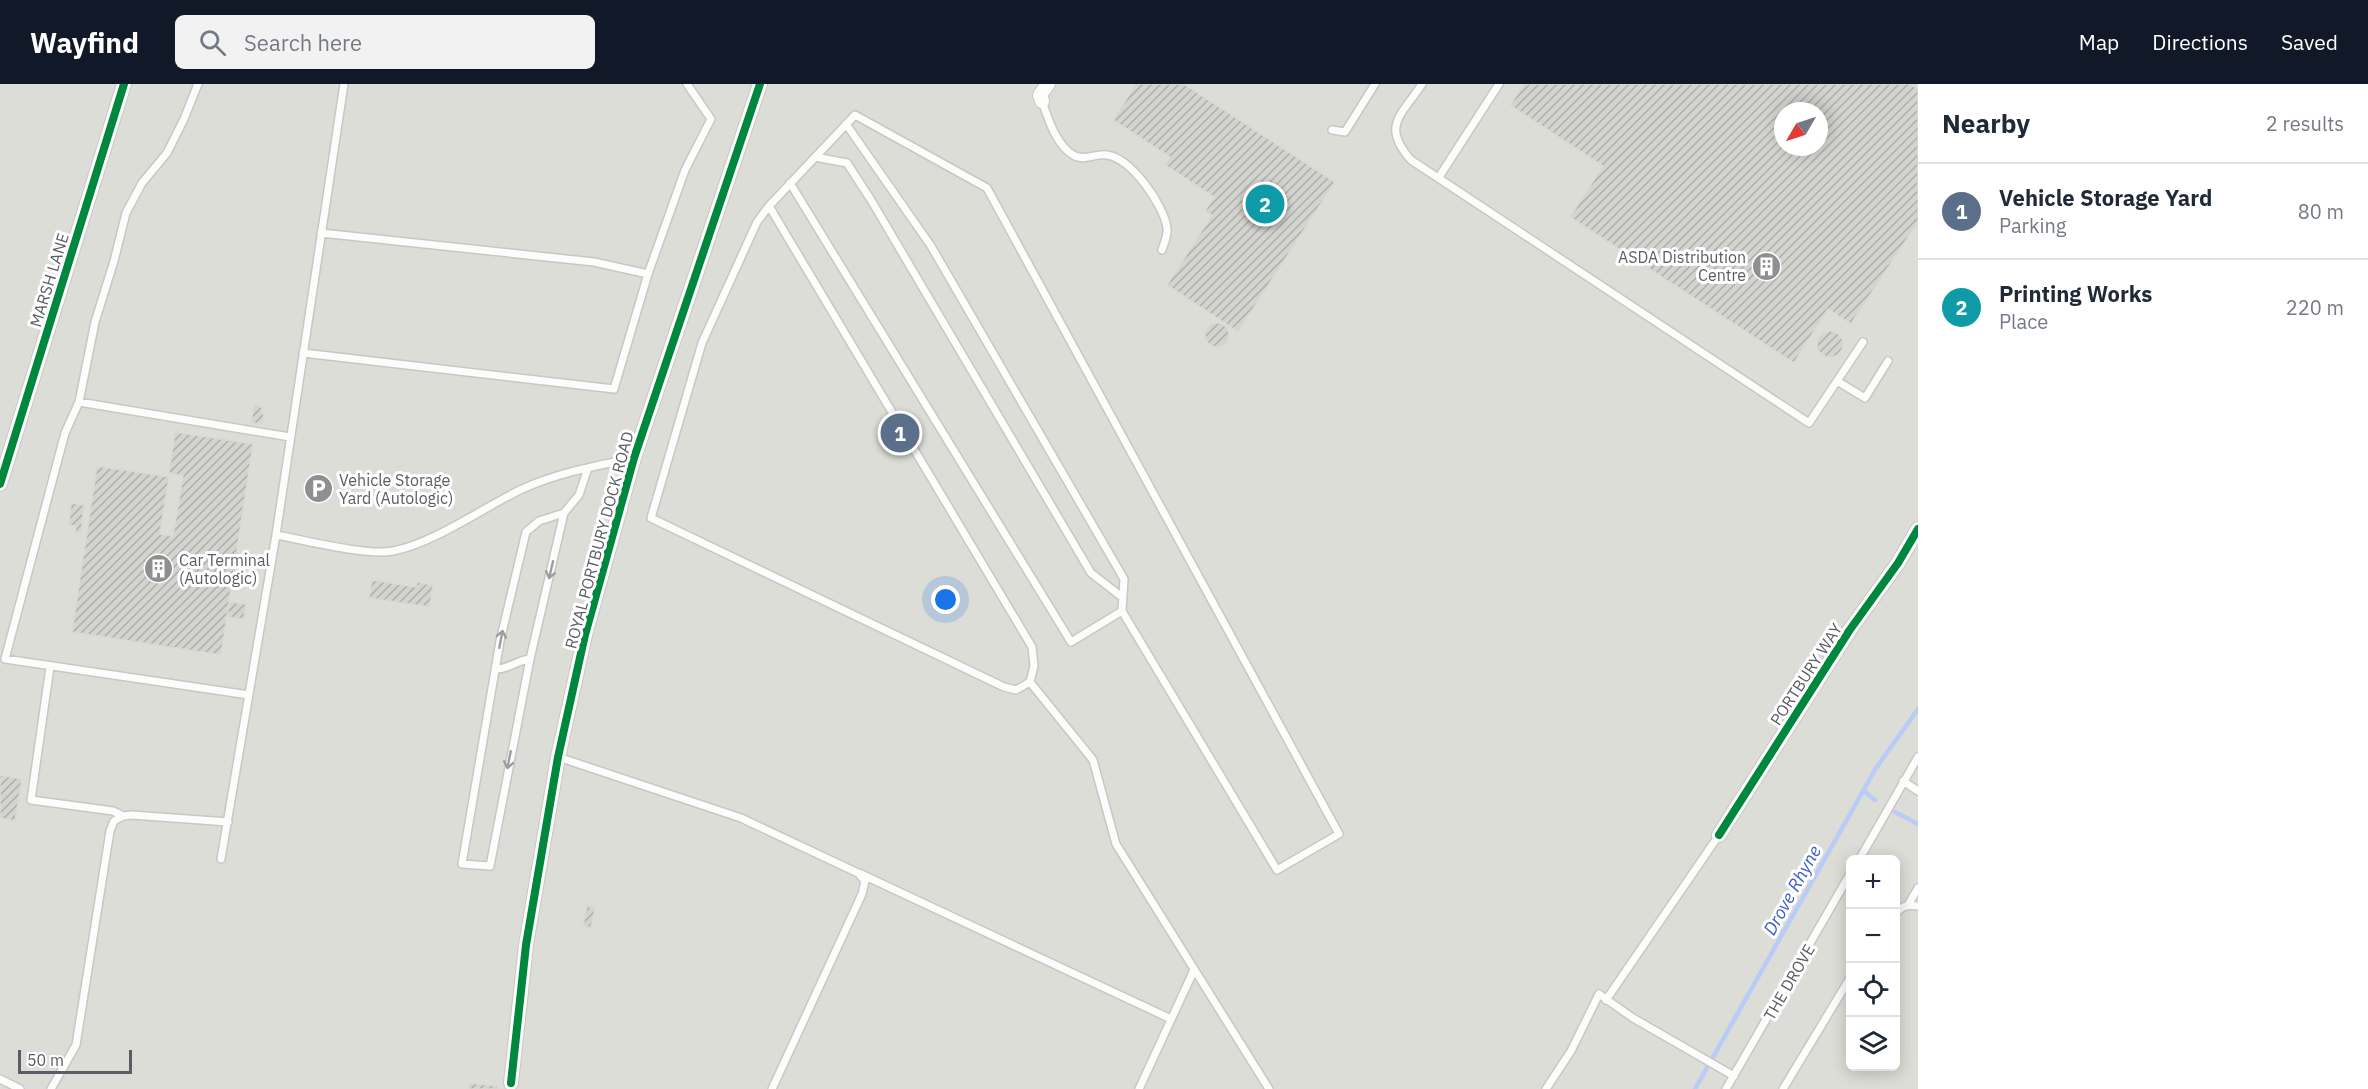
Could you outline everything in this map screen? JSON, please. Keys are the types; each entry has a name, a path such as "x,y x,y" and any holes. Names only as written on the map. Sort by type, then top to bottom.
{"street":[{"name":"MARSH LANE","path":"0,484 124,84"},
{"name":"ROYAL PORTBURY DOCK ROAD","path":"510,1086 526,945 558,758 585,635 634,458 760,84"},
{"path":"1042,101 1040,95 1048,84"},
{"name":"PORTBURY WAY","path":"1719,835 1918,529"}],"lane":[{"path":"198,84 167,153 142,183 126,213 95,322 79,402 65,434 5,659 249,695"},
{"path":"221,859 276,535 344,84"},
{"path":"303,353 614,388 648,274 685,170 711,119 687,84"},
{"path":"1332,130 1345,132 1375,84"},
{"path":"1422,84 1396,123 1394,135 1400,148 1411,160 1809,423 1863,342"},
{"path":"1439,177 1499,84"},
{"path":"1042,101 1063,145 1070,152 1077,157 1107,155 1117,158 1127,165 1150,191 1161,207 1167,225 1167,235 1162,250"},
{"path":"769,206 1032,647 1034,666 1030,682 1016,690 1004,687 651,518 702,343 757,222 769,206 790,183 846,124 855,115 987,188 1339,834 1277,870 1122,611 1124,579 931,246 846,124"},
{"path":"815,157 847,164 871,200 1091,573 1122,597"},
{"path":"790,183 1071,642 1122,611"},
{"path":"321,233 594,262 648,274"},
{"path":"1837,381 1865,398 1888,361"},
{"path":"79,402 290,437"},
{"path":"276,535 360,550 392,551 444,530 540,482 564,473 634,458"},
{"path":"564,513 539,521 526,532 513,579 495,669 462,864 490,866 530,659 564,513 579,495 588,468"},
{"path":"495,669 502,669 530,659"},
{"path":"50,667 31,800 113,811 123,816"},
{"path":"1030,682 1093,760 1116,844 1269,1089"},
{"path":"1862,855 1918,757"},
{"path":"558,758 741,818 1171,1020"},
{"path":"1903,781 1918,791"},
{"path":"51,1089 76,1045 110,831 114,821 132,814 228,822"},
{"path":"1606,1000 1719,835"},
{"path":"772,1089 862,894 865,881 858,873"},
{"name":"THE DROVE","path":"1726,1089 1846,883"},
{"path":"1908,905 1918,888"},
{"path":"1900,909 1908,905 1918,906"},
{"path":"1139,1089 1194,970"},
{"path":"1783,1089 1846,986"},
{"path":"1546,1089 1570,1052 1599,994 1633,1018 1734,1076"},
{"path":"0,1079 20,1089"}],"shaded area":[{"path":"0,84 1918,84 1918,1089 0,1089"}],"building":[{"path":"1136,84 1184,84 1335,182 1238,332 1167,285 1212,215 1205,211 1214,197 1165,165 1170,157 1113,120"},
{"name":"ASDA Distribution Centre","path":"1524,84 1910,84 1918,89 1918,222 1851,324 1828,309 1794,363 1570,217 1603,166 1510,105"},
{"path":"1217,323 1226,326 1229,335 1226,344 1217,347 1208,344 1205,335 1208,326"},
{"path":"1830,331 1839,335 1843,344 1839,353 1830,357 1821,353 1817,344 1821,335"},
{"path":"254,405 262,407 263,424 251,423"},
{"name":"Car Terminal (Autologic)","path":"175,432 253,444 221,655 72,632 97,466 169,477 160,534 173,536 183,476 169,473"},
{"path":"71,503 84,505 81,533 75,532 76,526 69,525"},
{"path":"372,580 416,587 417,582 433,585 430,607 369,598"},
{"path":"229,602 246,604 244,619 227,617"},
{"path":"0,775 22,779 15,821 0,818"},
{"path":"587,906 595,908 591,928 583,926"},
{"path":"469,1083 498,1086 498,1089 469,1089"}],"waterway":[{"name":"Drove Rhyne","path":"1695,1089 1876,768 1918,709"},
{"path":"1864,791 1875,800"},
{"path":"1895,812 1918,824"}],"cycle path":[{"path":"0,484 124,84"},
{"path":"511,1083 526,945 558,757 585,635 634,458 760,84"},
{"path":"1719,835 1849,631 1898,563 1918,529"}],"place":[{"name":"Printing Works","path":"1265,204"},
{"name":"ASDA Distribution Centre","path":"1767,266"},
{"name":"Vehicle Storage Yard","path":"900,433"},
{"name":"Vehicle Storage Yard (Autologic)","path":"318,489"},
{"name":"Car Terminal (Autologic)","path":"158,569"}]}
